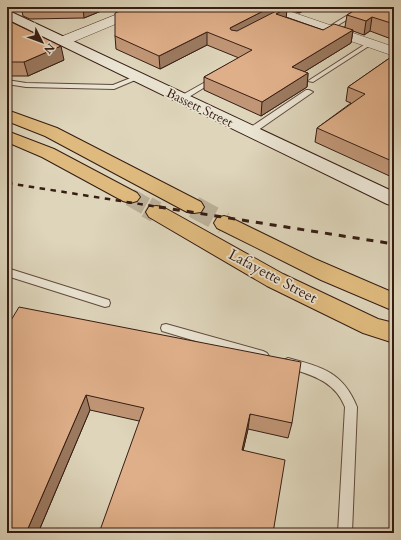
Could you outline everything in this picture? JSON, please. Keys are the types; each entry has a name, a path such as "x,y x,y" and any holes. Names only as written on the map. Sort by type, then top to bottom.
{"main road":[{"path":"7,115 58,135 194,208"},
{"path":"7,136 48,153 130,197"},
{"name":"Lafayette Street","path":"156,212 275,280 371,326 394,333"},
{"name":"Lafayette Street","path":"224,223 292,259 394,302"}],"street":[{"path":"63,41 145,7"},
{"path":"265,7 283,16 328,29 394,52"},
{"name":"Bassett Street","path":"7,14 394,200"}],"lane":[{"path":"328,29 365,7"},
{"path":"311,81 369,44"},
{"path":"181,98 220,76"},
{"path":"7,82 26,85 114,87 138,77"},
{"path":"250,131 309,92"},
{"path":"7,272 105,303"},
{"path":"166,328 319,372 337,384 348,396 350,407 345,533"}],"building":[{"path":"24,7 84,7 28,9"},
{"path":"130,7 271,7 230,28 231,30 237,31 284,7 287,8 276,14 323,30 334,24 353,30 292,67 308,73 262,102 204,77 252,50 207,32 159,56 115,36 115,13"},
{"path":"360,7 394,7 394,24 372,17 366,21 347,15"},
{"path":"7,20 61,46 24,62 7,62"},
{"path":"394,55 394,162 317,128 365,94 348,87"},
{"path":"19,307 301,362 292,423 250,414 242,450 285,460 273,533 99,533 144,408 86,395 26,533 7,533 7,327"}],"tunnel":[{"path":"130,197 149,208"},
{"path":"147,207 156,212"},
{"path":"196,208 194,207 224,223"}],"railway":[{"path":"7,183 165,208"},
{"path":"159,207 394,244"}]}
